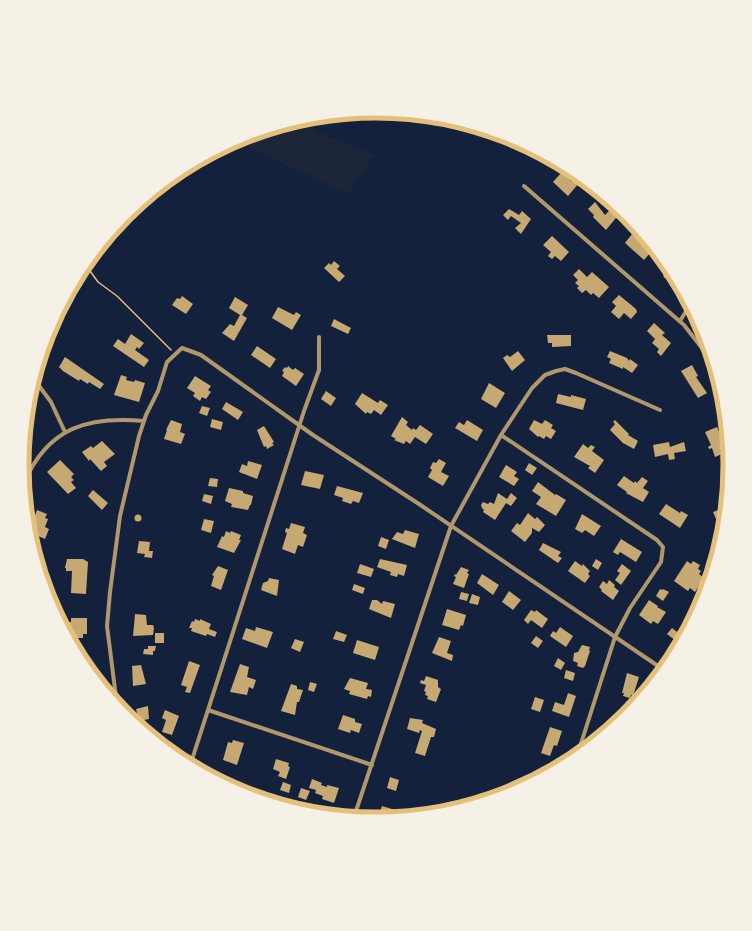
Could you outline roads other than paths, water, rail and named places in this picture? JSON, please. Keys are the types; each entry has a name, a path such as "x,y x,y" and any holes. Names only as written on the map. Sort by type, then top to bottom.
{"street":[{"path":"524,186 680,321 696,338 705,354"},
{"path":"680,321 686,311"},
{"path":"192,760 304,411 319,370 319,337"},
{"path":"116,695 107,626 120,516 144,421 158,391 167,362 182,348 201,355 300,425 659,666"},
{"path":"356,812 452,526 501,435 532,388 545,375 556,371 565,370 576,372 660,410"},
{"path":"39,386 51,402 65,432"},
{"path":"29,473 40,454 65,432 98,420 118,418 144,421"},
{"path":"501,435 656,540 663,548 661,562 630,608 615,637 580,746"},
{"path":"208,710 372,765"}]}
